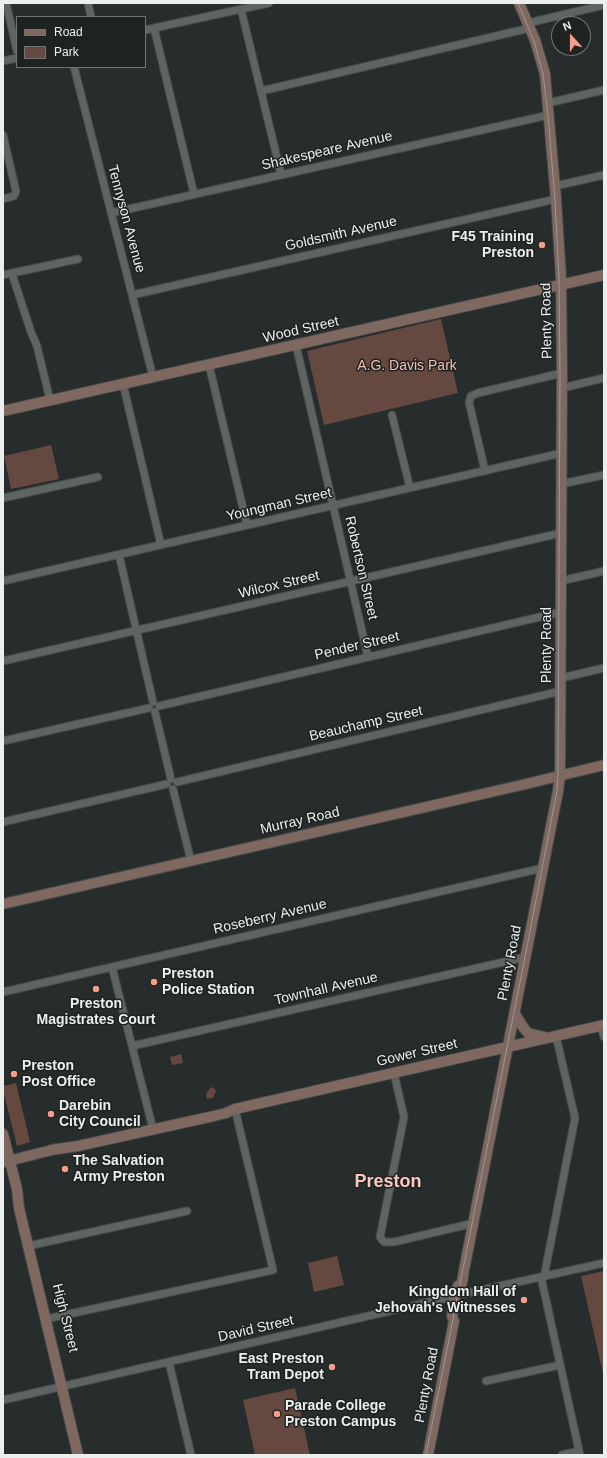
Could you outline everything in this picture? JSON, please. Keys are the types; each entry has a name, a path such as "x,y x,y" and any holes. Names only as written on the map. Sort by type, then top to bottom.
{"main road":[{"name":"Plenty Road","path":"428,1455 454,1321 452,1316 459,1295 458,1286 462,1283 474,1223 558,792 560,775 562,453 561,285 548,103 542,62 519,3"},
{"name":"Wood Street","path":"3,411 604,275"},
{"name":"Murray Road","path":"3,904 604,765"},
{"path":"515,1014 522,1027 528,1033 538,1036 553,1037"},
{"name":"Gower Street","path":"6,1161 76,1142 152,1127 225,1109 235,1109 603,1025"},
{"name":"High Street","path":"3,1134 6,1161 17,1189 19,1208 48,1318 78,1455"},
{"name":"High Street","path":"64,1386 83,1455"}],"street":[{"path":"6,3 16,47"},
{"path":"88,3 91,16"},
{"path":"146,30 253,5 269,3"},
{"path":"262,91 529,26 604,5"},
{"path":"241,9 281,174"},
{"path":"154,28 194,194"},
{"path":"3,61 16,58"},
{"name":"Tennyson Avenue","path":"74,68 153,377"},
{"path":"548,103 604,90"},
{"name":"Shakespeare Avenue","path":"111,213 549,115"},
{"path":"3,135 16,191 14,196 3,199"},
{"path":"555,186 604,175"},
{"name":"Goldsmith Avenue","path":"132,295 556,199"},
{"path":"3,276 78,259"},
{"path":"12,274 37,346 50,400"},
{"name":"Robertson Street","path":"296,345 368,657"},
{"path":"209,364 247,525"},
{"path":"485,471 470,402 471,396 478,393 562,374"},
{"path":"562,388 604,378"},
{"path":"123,384 160,545"},
{"path":"392,415 410,488"},
{"name":"Youngman Street","path":"3,581 562,453"},
{"path":"561,484 604,475"},
{"path":"3,498 98,477"},
{"name":"Wilcox Street","path":"3,661 561,533"},
{"path":"119,555 172,783 192,861"},
{"path":"561,581 604,571"},
{"name":"Pender Street","path":"3,741 561,612"},
{"path":"561,678 604,668"},
{"name":"Beauchamp Street","path":"3,822 561,691"},
{"name":"Roseberry Avenue","path":"3,992 543,868"},
{"name":"Townhall Avenue","path":"132,1046 526,957"},
{"path":"112,967 152,1127"},
{"path":"603,1025 604,1037"},
{"path":"553,1037 575,1118 542,1277 580,1453 562,1455"},
{"path":"394,1073 404,1117 380,1236 384,1242 394,1242 474,1223"},
{"path":"48,1318 274,1270 235,1109"},
{"path":"30,1246 187,1211"},
{"name":"David Street","path":"3,1400 604,1263"},
{"path":"169,1362 191,1455"},
{"path":"486,1381 560,1365"}],"green space":[{"name":"A.G. Davis Park","path":"441,319 458,393 324,425 307,351"},
{"path":"51,445 59,479 11,489 4,456"},
{"path":"181,1054 183,1063 172,1065 170,1057"},
{"path":"16,1083 30,1142 17,1146 3,1090 3,1086"},
{"path":"211,1087 216,1091 213,1098 207,1099 206,1094"},
{"path":"337,1256 344,1285 314,1292 308,1263"},
{"path":"604,1271 604,1378 581,1276"},
{"path":"295,1388 310,1455 255,1455 243,1400"}],"tram line":[{"path":"426,1455 525,957 557,791 558,776 560,374 559,279 555,200 543,74 534,41 518,3"}],"place":[{"name":"F45 Training Preston","path":"542,245"},
{"name":"Preston Police Station","path":"154,982"},
{"name":"Preston Magistrates Court","path":"96,989"},
{"name":"Preston Post Office","path":"14,1074"},
{"name":"Darebin City Council","path":"51,1114"},
{"name":"The Salvation Army Preston","path":"65,1169"},
{"name":"Kingdom Hall of Jehovah's Witnesses","path":"524,1300"},
{"name":"East Preston Tram Depot","path":"332,1367"},
{"name":"Parade College Preston Campus","path":"277,1414"}],"district":[{"name":"Preston","path":"388,1182"}]}
